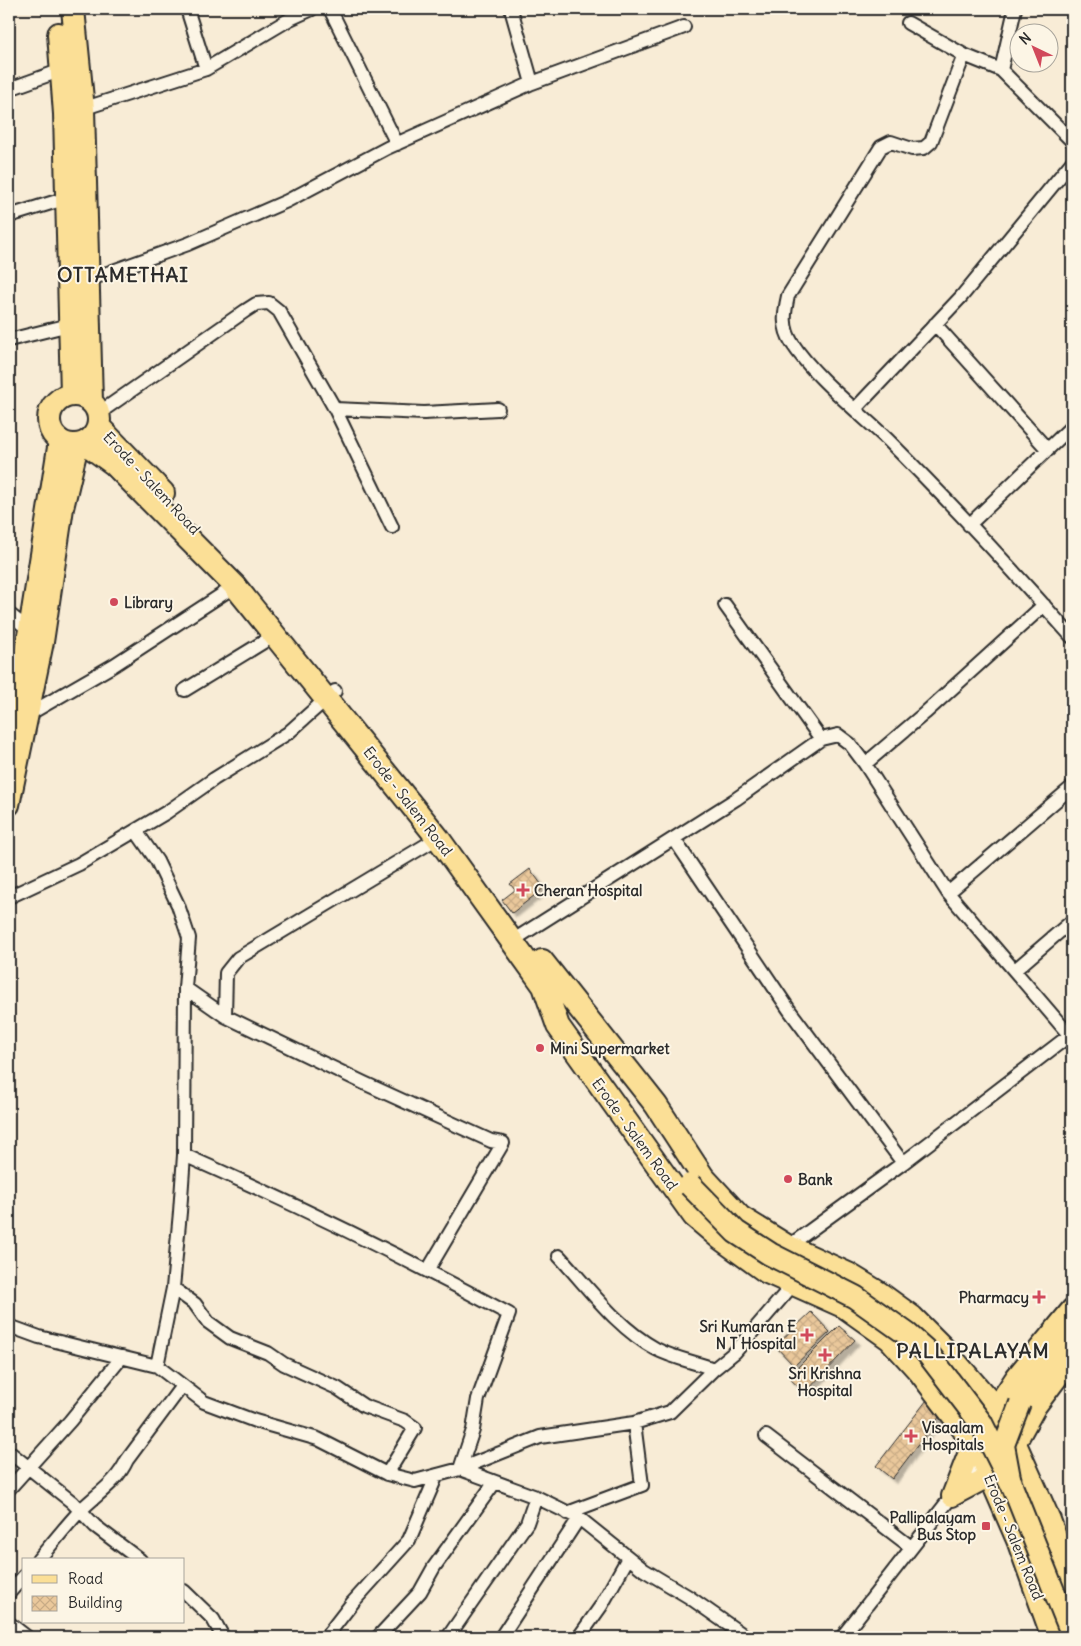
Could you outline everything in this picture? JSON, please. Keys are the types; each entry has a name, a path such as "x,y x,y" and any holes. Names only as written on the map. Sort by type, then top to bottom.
{"highway":[{"path":"58,9 62,70 74,112 68,198 69,325 83,424"},
{"path":"73,9 74,112 88,280 83,424"},
{"name":"Erode - Salem Road","path":"83,424 114,464 235,586 275,635 331,695"},
{"name":"Erode - Salem Road","path":"83,424 141,468 242,579 442,835 516,938 656,1106 702,1176 740,1217 787,1246 848,1274 879,1293 912,1317 943,1348 1003,1417 1048,1520 1072,1583"},
{"name":"Erode - Salem Road","path":"516,938 544,986 558,1026 694,1216 720,1238 767,1272 845,1308 890,1339 920,1372 974,1442 995,1474 1053,1637"},
{"path":"544,986 690,1185 736,1232 770,1254 855,1296 907,1334 926,1351 981,1423 995,1474"}],"main road":[{"path":"13,739 29,714 56,463 83,424"},
{"path":"9,805 13,739 83,424"},
{"path":"952,1496 974,1442 1016,1377 1072,1309"},
{"path":"1072,1332 1037,1376 1020,1403 995,1474 1072,1636"},
{"path":"952,1496 995,1474 1016,1444 1036,1406 1072,1358"}],"street":[{"path":"186,9 206,69"},
{"path":"74,112 206,69 290,19 312,9"},
{"path":"330,9 397,144"},
{"path":"511,9 532,83"},
{"path":"1000,70 1015,9"},
{"path":"908,23 964,55 1000,70 1072,141"},
{"path":"88,280 197,240 287,201 397,144 532,83 684,27"},
{"path":"964,55 931,142 924,148 912,149 891,142 881,147 788,296 784,314 784,328 792,344 1044,604 1072,637"},
{"path":"9,89 62,70"},
{"path":"855,409 961,297 1072,162"},
{"path":"9,216 68,198"},
{"path":"83,424 245,311 256,304 269,303 279,311 335,409 392,527"},
{"path":"935,324 1048,450"},
{"path":"9,340 69,325"},
{"path":"335,409 424,413 498,409"},
{"path":"968,525 1072,426"},
{"path":"29,714 114,665 235,586"},
{"path":"865,764 925,713 1044,604"},
{"path":"725,605 820,739"},
{"path":"9,614 36,636"},
{"path":"184,690 275,635"},
{"path":"9,898 79,864 136,831 288,733 331,695"},
{"path":"516,938 736,799 820,739 838,735 850,744 865,764 948,893 1071,1037 903,1163 787,1246 767,1272"},
{"path":"948,893 1072,787"},
{"path":"136,831 157,862 178,905 188,938 185,988 184,1155 173,1288 157,1366"},
{"path":"225,1016 226,973 238,958 442,835"},
{"path":"674,839 790,1011 903,1163"},
{"path":"1015,970 1072,920"},
{"path":"185,988 225,1016 364,1083 491,1141 503,1143 428,1270"},
{"path":"184,1155 290,1202 428,1270 509,1314 478,1399 473,1430 460,1469"},
{"path":"559,1256 622,1323 647,1344 658,1350 714,1369"},
{"path":"9,1326 39,1337 157,1366 204,1402 255,1421 318,1439 387,1474 414,1482 460,1469 540,1437 634,1423 670,1412 714,1369 735,1352 813,1259"},
{"path":"173,1288 195,1304 208,1322 230,1338 268,1353 284,1364 337,1388 364,1406 405,1421 415,1428 387,1474"},
{"path":"9,1489 122,1357"},
{"path":"40,1558 80,1511 105,1491 122,1472 127,1460 182,1386"},
{"path":"501,1637 573,1515 642,1485 634,1423"},
{"path":"766,1436 911,1547"},
{"path":"9,1452 80,1511 95,1526 137,1558"},
{"path":"460,1469 536,1497 573,1515 628,1558 689,1597 746,1637"},
{"path":"326,1637 353,1602 409,1540 437,1475"},
{"path":"378,1637 420,1592 434,1567 496,1482"},
{"path":"842,1637 952,1496"},
{"path":"448,1637 527,1523 536,1497"},
{"path":"579,1637 601,1606 628,1558"},
{"path":"9,1593 22,1578"},
{"path":"185,1592 213,1619 223,1637"},
{"path":"9,1622 27,1637"}],"building":[{"path":"530,869 544,888 512,913 502,900 515,890 510,884"},
{"path":"811,1312 830,1332 794,1366 775,1346"},
{"path":"839,1326 855,1340 805,1393 788,1377"},
{"path":"930,1396 946,1408 892,1479 876,1466"}],"place":[{"name":"Library","path":"114,602"},
{"name":"Cheran Hospital","path":"523,890"},
{"name":"Mini Supermarket","path":"540,1048"},
{"name":"Bank","path":"788,1179"},
{"name":"Pharmacy","path":"1039,1297"},
{"name":"Sri Kumaran E N T Hospital","path":"807,1335"},
{"name":"Sri Krishna Hospital","path":"825,1355"},
{"name":"Visaalam Hospitals","path":"911,1436"},
{"name":"Pallipalayam Bus Stop","path":"986,1526"}],"district":[{"name":"OTTAMETHAI","path":"123,274"},
{"name":"PALLIPALAYAM","path":"973,1350"}]}
